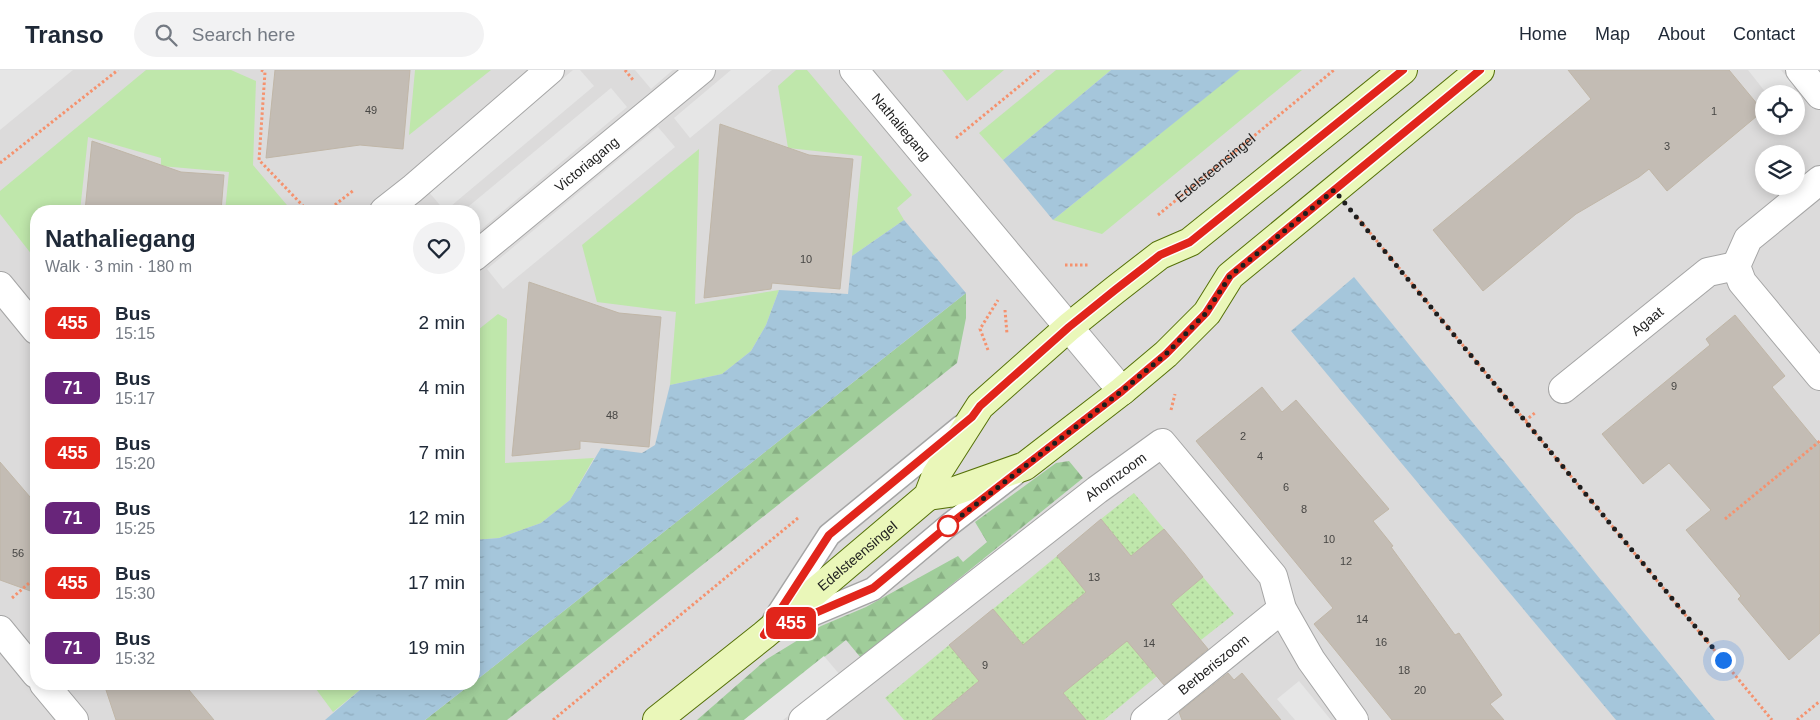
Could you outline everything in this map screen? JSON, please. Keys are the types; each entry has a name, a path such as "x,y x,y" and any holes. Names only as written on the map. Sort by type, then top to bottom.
{"street":[{"path":"392,205 412,190 550,70"},
{"name":"Victoriagang","path":"480,252 701,70"},
{"name":"Nathaliegang","path":"854,70 1122,391"},
{"name":"Edelsteensingel","path":"657,720 764,635 928,496 936,475 980,406 1069,327 1160,255 1190,242 1402,70"},
{"name":"Edelsteensingel","path":"928,496 949,493 1025,466 1122,391 1166,354 1206,313 1230,276 1480,70"},
{"path":"1800,70 1820,95"},
{"path":"1820,180 1748,239 1736,266 1742,282 1820,376"},
{"name":"Agaat","path":"1563,388 1708,272 1736,266"},
{"path":"0,286 30,323"},
{"name":"Ahornzoom","path":"803,720 1113,478 1162,443 1273,576 1282,610 1311,660 1354,720"},
{"name":"Berberiszoom","path":"1145,720 1282,610"},
{"path":"0,630 30,667"},
{"path":"49,690 74,720"}],"lane":[{"name":"Edelsteensingel","path":"764,635 829,535 972,417"},
{"name":"Edelsteensingel","path":"764,635 873,588 949,525 1025,466"}],"path":[{"path":"0,163 118,70"},
{"path":"261,70 265,72 259,160 302,205"},
{"path":"931,160 1038,70"},
{"name":"Edelsteensingel","path":"1156,216 1334,70"},
{"path":"1276,118 1302,151"},
{"path":"1334,190 1772,720"},
{"path":"1725,519 1820,441"},
{"path":"7,602 30,583"},
{"path":"1797,720 1820,701"}],"shaded area":[{"path":"0,70 1820,70 1820,720 0,720"},
{"path":"0,70 73,70 0,130"},
{"path":"573,70 580,70 594,86 452,205 440,205 428,191"},
{"path":"635,70 673,70 651,89"},
{"path":"731,70 772,70 690,138 674,118"},
{"path":"1748,70 1781,70 1793,85 1760,85"},
{"path":"611,88 627,107 480,230 480,205 470,205"},
{"path":"658,127 675,147 503,289 487,269"},
{"path":"824,656 840,675 783,720 744,720"},
{"path":"1299,681 1331,720 1295,720 1277,699"}],"green space":[{"path":"146,70 231,70 256,81 253,165 287,205 226,205 229,172 161,166 161,158 88,137 81,205 30,205 30,252 0,214 0,191"},
{"path":"415,70 491,70 409,135"},
{"path":"796,70 807,70 912,195 897,208 904,220 852,256 862,156 788,148 778,86"},
{"path":"942,70 1004,70 967,101"},
{"path":"1056,70 1111,70 1003,160 979,133"},
{"path":"1239,70 1302,70 1102,234 1053,220"},
{"path":"699,149 695,304 779,290 766,325 751,351 722,374 670,385 676,312 597,302 582,245"},
{"path":"966,293 966,318 957,363 507,720 425,720 463,690 480,690 480,677"},
{"path":"498,314 507,319 505,463 594,458 570,500 541,523 499,538 480,540 480,467 480,328"},
{"path":"1069,461 1083,478 861,658 846,640 744,720 697,720 767,659 821,626 866,607 958,556 963,562 987,542 975,522 1056,463"},
{"path":"1134,493 1164,529 1131,556 1101,519"},
{"path":"1057,556 1086,592 1023,645 993,609"},
{"path":"1203,577 1234,614 1201,640 1171,604"},
{"path":"1127,640 1157,676 1104,720 1086,720 1063,693"},
{"path":"949,645 979,681 932,720 904,720 885,698"},
{"path":"317,690 360,690 333,712"}],"water":[{"path":"1111,70 1240,70 1053,220 1003,160"},
{"path":"904,220 966,293 480,677 480,540 499,538 541,523 570,500 601,448 642,453 655,445 670,385 722,374 751,351 766,325 779,290 848,294 852,256"},
{"path":"1354,277 1715,720 1616,720 1291,331"},
{"path":"360,690 463,690 425,720 325,720"}],"building":[{"path":"275,70 410,70 403,149 360,145 266,158"},
{"path":"1568,70 1729,70 1755,101 1755,118 1667,191 1649,169 1639,177 1576,214 1483,291 1433,230 1591,99"},
{"path":"720,124 809,155 853,159 840,289 772,283 771,289 704,298"},
{"path":"92,141 181,172 224,175 222,205 86,205"},
{"path":"529,282 619,313 661,317 649,447 580,441 580,449 512,456"},
{"path":"1735,315 1785,376 1772,387 1820,445 1820,633 1789,660 1738,599 1741,596 1686,530 1711,510 1669,463 1643,484 1602,434 1710,345 1706,339"},
{"path":"1262,387 1282,412 1296,400 1389,509 1373,521 1393,546 1391,547 1455,635 1459,633 1502,695 1490,704 1504,720 1392,720 1314,624 1333,608 1196,441"},
{"path":"0,462 30,497 30,591 0,580"},
{"path":"1101,519 1131,556 1164,529 1184,553 1203,577 1171,604 1208,649 1164,685 1127,641 1063,693 1086,720 932,720 979,681 949,645 993,609 1023,645 1086,592 1057,556"},
{"path":"1228,673 1234,680 1242,673 1281,720 1182,720 1179,712"},
{"path":"106,690 189,690 214,720 116,720"}],"bus line":[{"name":"455","path":"1403,70 1190,242 1160,255 1069,327 980,406 972,417 829,535 764,635 873,588 949,525 1122,391 1166,354 1206,313 1230,276 1480,70"}],"route":[{"path":"948,526 1122,391 1166,354 1206,313 1230,276 1334,190 1723,660"}]}
